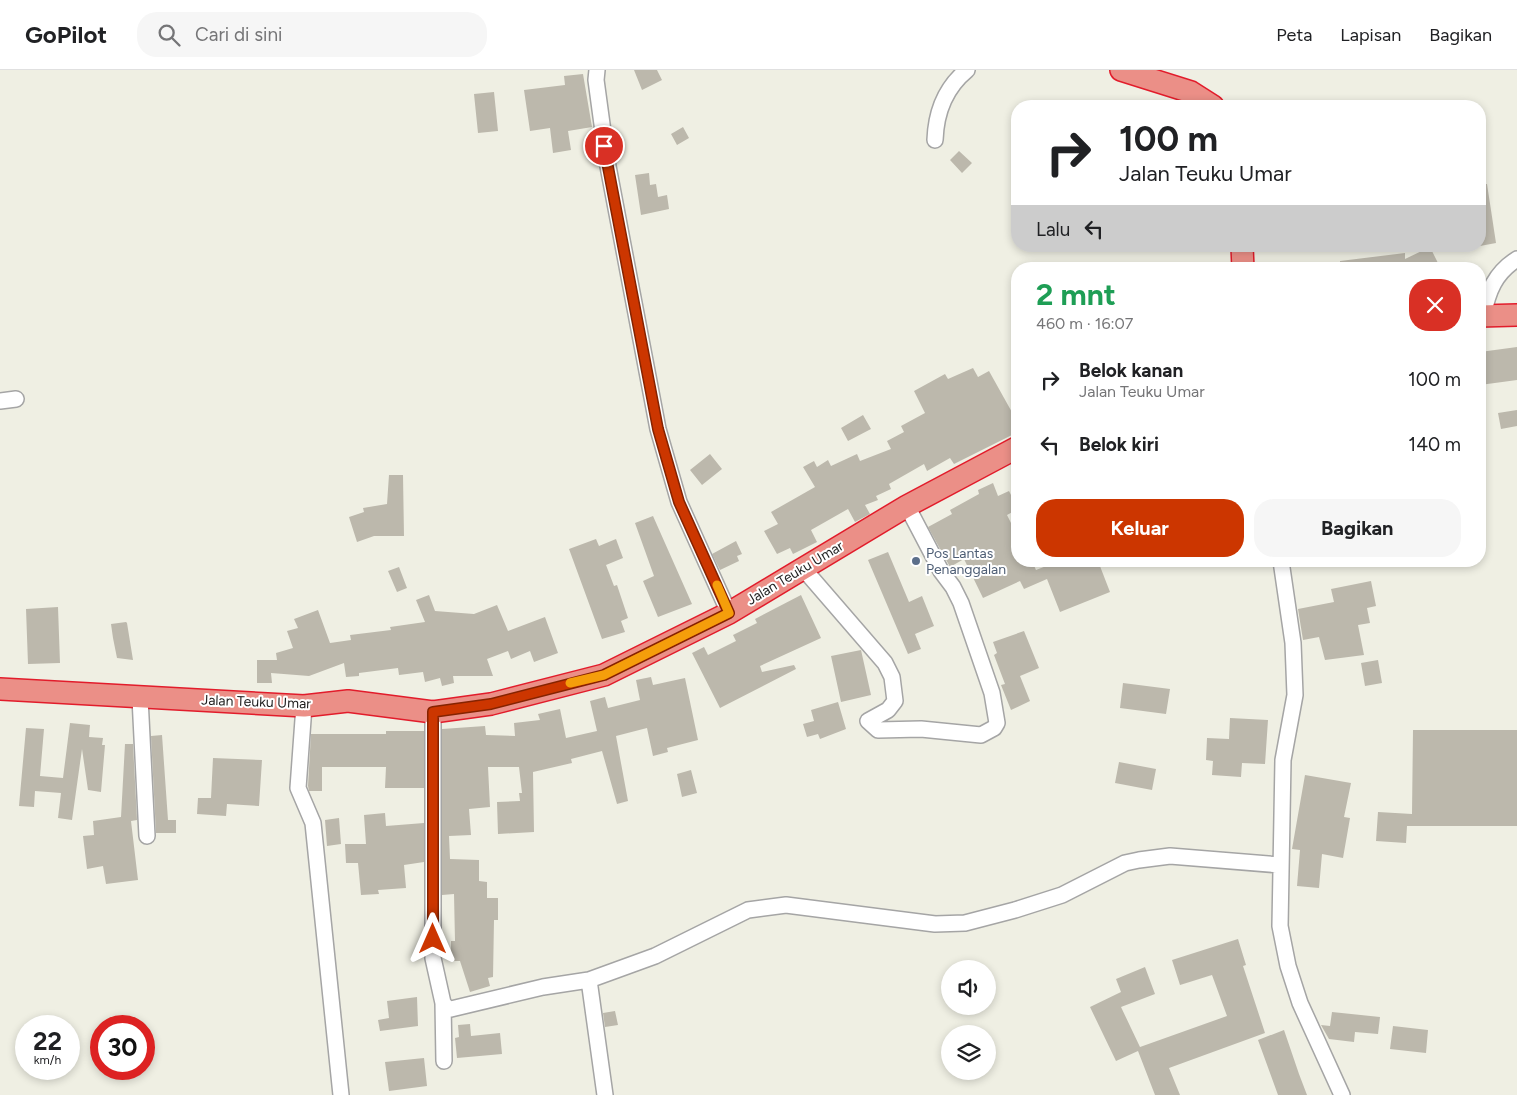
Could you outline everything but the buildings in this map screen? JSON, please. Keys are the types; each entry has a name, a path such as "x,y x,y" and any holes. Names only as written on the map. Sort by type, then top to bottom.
{"highway":[{"path":"1121,70 1191,92 1204,100"},
{"path":"1486,316 1517,315"},
{"name":"Jalan Teuku Umar","path":"0,689 304,706 348,701 433,712 491,704 604,675 729,613 907,506 1011,451"}],"street":[{"path":"597,70 596,80 607,161 658,429 679,502 729,613"},
{"path":"935,140 937,114 943,100 953,84 967,70"},
{"path":"1486,300 1494,281 1505,267 1517,259"},
{"path":"0,401 16,399"},
{"path":"802,568 873,648 892,677 895,700 888,710 868,721 873,728 878,730 921,729 981,735 989,732 997,723 995,705 967,620 953,587 941,571 907,506"},
{"path":"1282,567 1293,643 1294,695 1283,760 1280,926 1288,966 1300,1003 1342,1095"},
{"path":"140,698 147,836"},
{"path":"304,706 298,788 314,823 341,1095"},
{"path":"433,712 433,958 443,1004 444,1061"},
{"path":"443,1004 451,1009 544,987 589,980 663,952 748,910 786,904 935,924 965,923 1062,895 1125,863 1139,860 1170,856 1280,865"},
{"path":"589,980 604,1095"}],"slow traffic":[{"path":"570,683 604,675 729,613 717,585"}],"place":[{"name":"Pos Lantas Penanggalan","path":"916,561"}],"route":[{"path":"433,939 433,712 491,704 604,675 729,613 679,502 658,429 604,146"}]}
